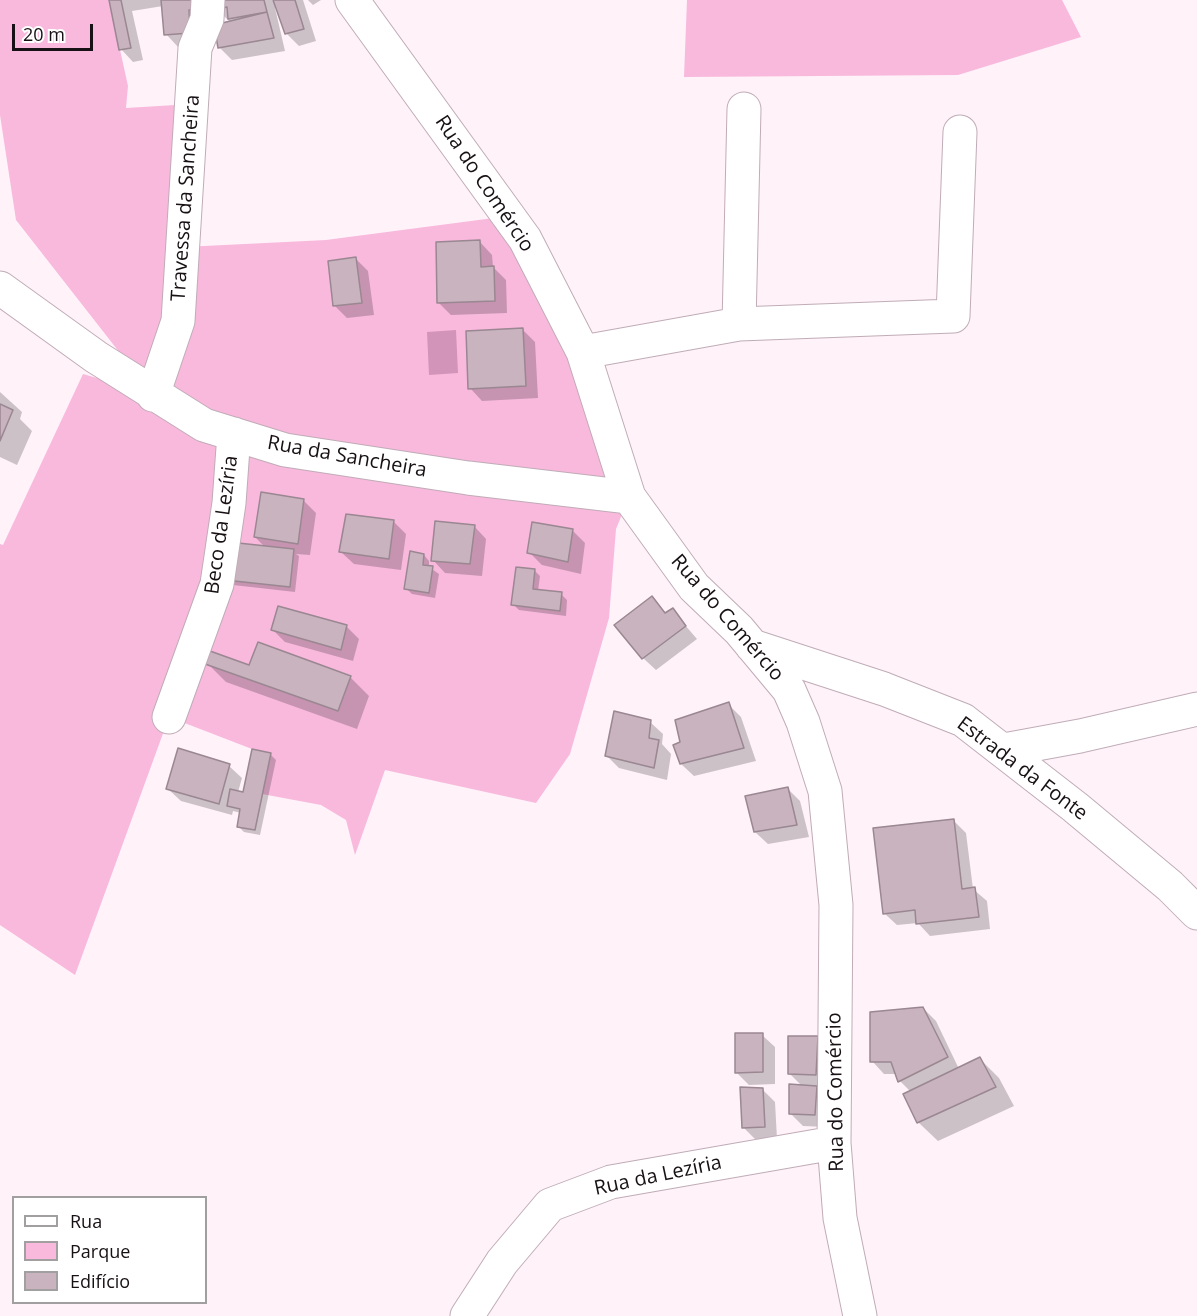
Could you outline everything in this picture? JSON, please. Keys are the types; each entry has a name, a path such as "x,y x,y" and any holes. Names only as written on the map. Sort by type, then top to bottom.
{"street":[{"name":"Travessa da Sancheira","path":"153,395 178,321 195,48 207,19 208,0"},
{"name":"Rua do Comércio","path":"352,0 525,239 583,352 629,497 694,587 752,646 789,690 803,722 825,791 836,905 834,1143 840,1218 860,1316"},
{"path":"740,324 744,108"},
{"path":"583,352 740,324 953,316 960,132"},
{"name":"Rua da Sancheira","path":"0,288 153,395 204,425 285,450 468,478 629,497"},
{"name":"Beco da Lezíria","path":"169,717 218,584 229,503 234,434"},
{"name":"Estrada da Fonte","path":"752,646 884,689 963,720 1004,750 1170,886 1197,913"},
{"path":"1004,750 1080,736 1197,709"},
{"name":"Rua da Lezíria","path":"467,1316 502,1262 550,1205 611,1182 834,1143"}],"green space":[{"path":"0,0 109,0 128,86 126,108 192,104 184,247 326,240 509,216 629,497 616,529 609,618 570,754 536,803 385,770 355,855 346,820 321,805 262,794 271,753 252,749 169,717 75,975 0,925 0,544 3,545 83,374 152,394 16,220 0,115","holes":["356,257 361,302 333,305 328,261","278,606 347,625 341,649 271,630","258,643 350,675 338,710 210,651 249,665"]},
{"path":"687,0 1062,0 1081,37 958,75 684,77"}],"shaded area":[{"path":"456,330 458,373 429,375 427,332"}],"building":[{"path":"109,0 121,0 131,48 119,50"},
{"path":"161,0 200,0 201,9 189,10 190,33 164,35"},
{"path":"216,0 264,0 267,12 228,19 227,7 216,10"},
{"path":"273,0 295,0 304,29 285,34"},
{"path":"267,12 274,38 218,48 214,25"},
{"path":"480,240 481,267 494,266 495,301 437,303 436,242"},
{"path":"356,257 362,303 333,306 328,261"},
{"path":"523,328 526,386 468,389 466,331"},
{"path":"0,404 13,410 0,441"},
{"path":"261,492 304,499 298,544 254,537"},
{"path":"346,514 394,520 389,559 339,552"},
{"path":"435,521 475,525 470,564 431,561"},
{"path":"532,522 573,529 568,562 527,553"},
{"path":"229,542 294,549 290,587 225,580"},
{"path":"410,551 424,554 423,565 433,566 429,593 404,589"},
{"path":"516,567 535,569 533,589 562,592 560,611 511,605"},
{"path":"652,596 665,613 673,608 686,626 642,659 614,625"},
{"path":"278,606 347,625 341,650 271,630"},
{"path":"258,642 351,676 338,711 205,664 210,651 249,665"},
{"path":"729,702 744,748 680,764 673,745 680,742 675,720"},
{"path":"614,711 651,720 649,738 659,740 654,768 605,756"},
{"path":"178,748 230,764 219,804 166,789"},
{"path":"252,749 271,753 255,830 237,827 240,809 227,806 230,789 243,792"},
{"path":"788,787 797,825 754,832 745,796"},
{"path":"954,819 962,889 975,887 979,917 916,924 915,910 883,914 873,828"},
{"path":"923,1007 948,1057 898,1082 891,1062 870,1062 870,1012"},
{"path":"735,1033 763,1033 763,1072 735,1073"},
{"path":"788,1036 818,1036 816,1075 788,1074"},
{"path":"980,1057 996,1087 917,1123 903,1094"},
{"path":"789,1084 817,1086 815,1115 789,1114"},
{"path":"740,1087 763,1088 765,1127 742,1128"}]}
